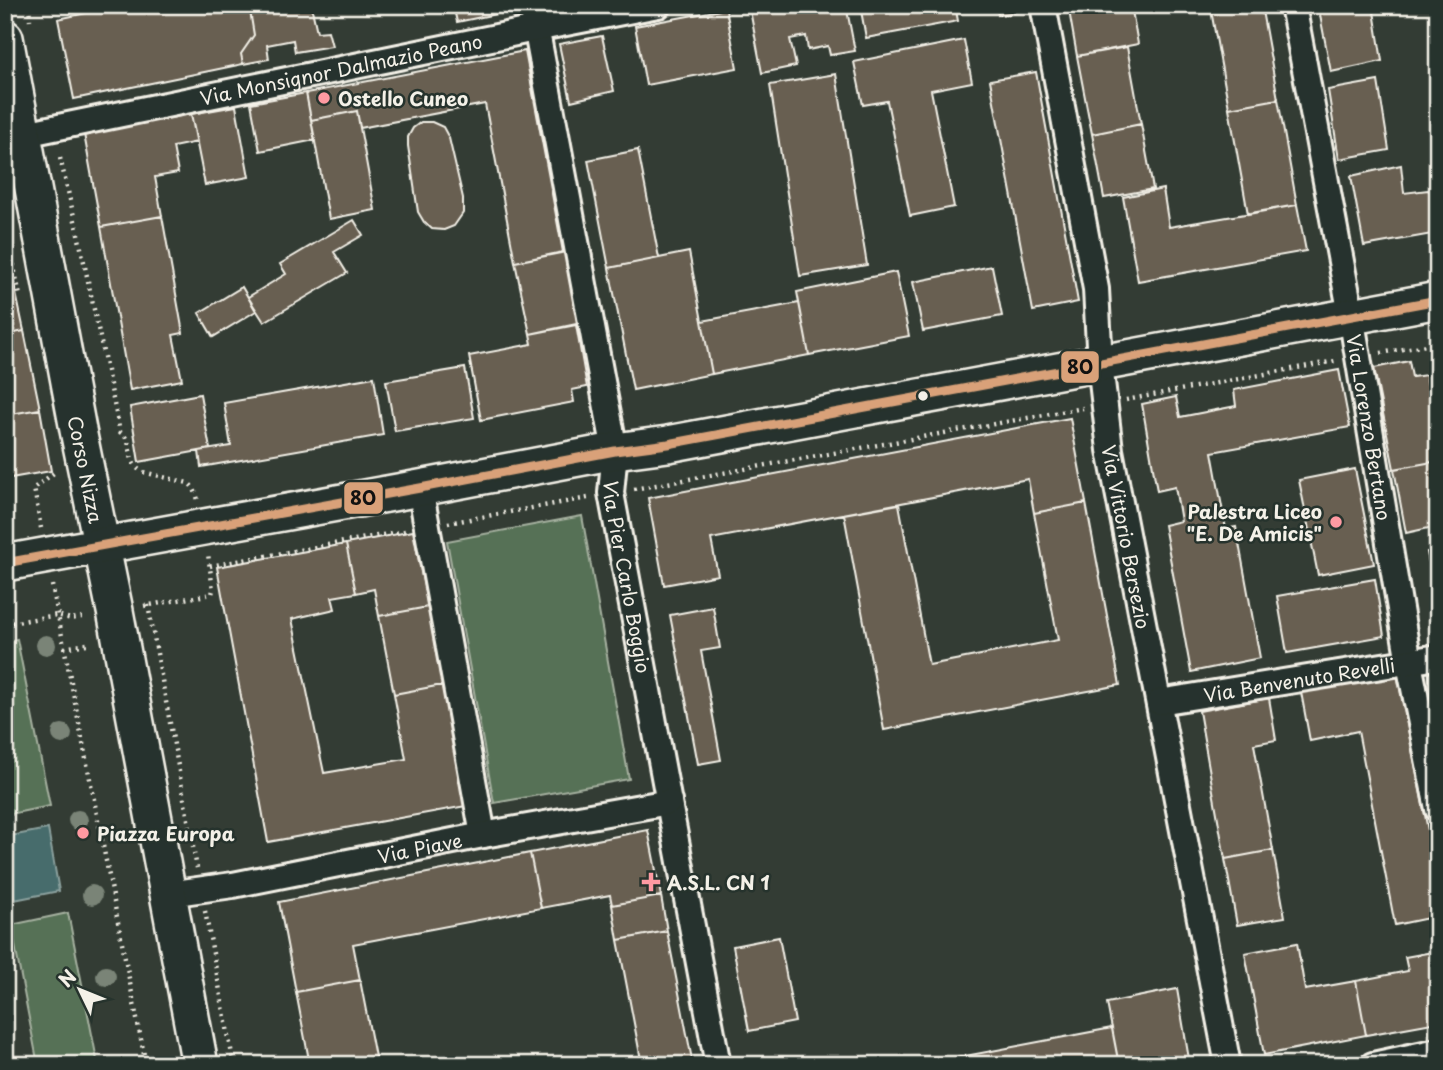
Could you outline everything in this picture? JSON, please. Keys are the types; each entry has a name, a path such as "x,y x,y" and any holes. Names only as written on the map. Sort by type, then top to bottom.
{"street":[{"name":"Via Monsignor Dalmazio Peano","path":"25,135 533,17 658,5"},
{"name":"Via Vittorio Bersezio","path":"1044,5 1096,289 1100,364 1110,450 1228,1065"},
{"name":"Via Lorenzo Bertano","path":"1293,5 1352,316 1409,663 1438,809"},
{"name":"Via Pier Carlo Boggio","path":"533,17 615,451 611,493 718,1065"},
{"name":"Corso Nizza","path":"18,32 25,135 78,430 185,892 200,1065"},
{"path":"5,563 615,451 668,444 1438,300"},
{"path":"420,488 483,835"},
{"name":"Via Benvenuto Revelli","path":"1159,702 1438,657"},
{"name":"Via Piave","path":"185,892 669,802"},
{"path":"1373,1065 1438,1051"}],"path":[{"path":"18,32 29,5"},
{"path":"25,135 62,163 120,432 126,437 137,469 192,485 197,494 210,566 212,594"},
{"path":"5,223 21,302"},
{"path":"210,566 1438,343"},
{"path":"34,488 56,474 54,464"},
{"path":"148,605 185,892 234,1065"},
{"path":"57,615 146,1065"},
{"path":"5,624 57,615 71,619 82,617"},
{"path":"64,648 87,643"}],"green space":[{"path":"582,516 629,779 494,803 447,541"},
{"path":"17,639 50,806 5,815 5,642"},
{"path":"68,913 98,1065 38,1065 11,925"}],"water":[{"path":"48,829 59,891 14,900 5,855 5,837"}],"building":[{"path":"124,5 249,5 254,35 241,54 243,64 74,99 58,19"},
{"path":"249,5 311,5 317,32 328,31 332,46 295,52 293,40 267,45 269,59 243,64 241,54 254,35"},
{"path":"453,5 494,5 496,14 457,22"},
{"path":"749,5 846,5 855,51 830,55 828,46 808,50 806,36 790,39 796,66 762,73"},
{"path":"860,5 955,5 958,21 866,38"},
{"path":"996,5 1030,5 1031,10 998,15"},
{"path":"1068,5 1131,5 1138,44 1077,56"},
{"path":"1210,5 1261,5 1278,99 1229,108"},
{"path":"1318,5 1373,5 1382,61 1331,72"},
{"path":"726,9 737,68 646,85 635,26"},
{"path":"602,36 614,91 571,101 559,44"},
{"path":"964,40 972,82 931,90 954,207 910,216 887,101 863,105 854,62"},
{"path":"1127,47 1141,124 1092,134 1077,56"},
{"path":"525,51 563,252 515,262 485,104 360,128 357,111 311,120 306,93"},
{"path":"1036,72 1078,302 1033,311 990,80"},
{"path":"836,74 867,265 800,276 770,85"},
{"path":"1378,81 1389,150 1339,159 1328,90"},
{"path":"306,93 315,140 260,151 251,103"},
{"path":"1278,99 1297,205 1248,214 1229,108"},
{"path":"236,106 249,177 205,185 191,114"},
{"path":"357,111 375,210 329,219 311,120"},
{"path":"191,114 197,142 173,147 178,173 155,177 162,216 101,227 84,134"},
{"path":"421,122 432,122 443,127 449,138 463,198 463,213 454,226 444,230 432,229 418,212 408,137 413,128"},
{"path":"1141,124 1153,189 1104,198 1092,134"},
{"path":"638,150 659,258 609,268 588,160"},
{"path":"1401,165 1404,193 1428,190 1438,197 1438,233 1364,246 1351,176"},
{"path":"1163,189 1169,227 1297,205 1306,251 1138,281 1123,197"},
{"path":"162,216 183,333 173,335 182,380 130,390 101,227"},
{"path":"354,220 363,235 334,252 347,273 264,322 248,297 286,274 280,264"},
{"path":"5,241 24,331 5,335"},
{"path":"566,252 581,323 530,334 515,262"},
{"path":"689,252 712,374 633,390 609,268"},
{"path":"992,266 1002,316 923,331 913,282"},
{"path":"896,272 909,336 809,355 797,292"},
{"path":"242,287 256,311 213,337 199,313"},
{"path":"799,303 809,355 712,374 702,321"},
{"path":"576,325 587,387 572,390 574,402 481,420 469,356 532,344 530,334"},
{"path":"24,331 40,409 5,415 5,335"},
{"path":"1409,361 1412,377 1426,375 1438,438 1438,461 1394,469 1374,368"},
{"path":"465,368 474,418 395,431 386,381"},
{"path":"1339,370 1350,427 1212,452 1226,529 1236,527 1260,658 1191,672 1164,525 1181,521 1175,487 1157,491 1142,404 1176,397 1180,417 1236,406 1234,390"},
{"path":"374,377 383,435 201,467 199,451 231,446 224,403"},
{"path":"200,394 210,449 139,462 130,407"},
{"path":"40,409 51,471 5,479 5,415"},
{"path":"1070,418 1086,503 1034,513 1028,479 711,539 718,575 664,585 648,498"},
{"path":"1438,461 1438,526 1406,533 1394,469"},
{"name":"Palestra Liceo \"E. De Amicis\"","path":"1355,469 1374,564 1318,575 1299,480"},
{"path":"1086,503 1120,685 884,730 844,514 899,504 929,665 1058,640 1034,513"},
{"path":"413,531 428,607 379,616 374,589 356,593 346,544"},
{"path":"346,544 356,593 332,597 335,609 292,619 324,773 406,759 394,694 442,685 466,806 268,842 217,567"},
{"path":"1438,550 1438,606 1437,606 1427,552"},
{"path":"1375,579 1384,636 1287,653 1277,596"},
{"path":"428,607 442,685 394,694 379,616"},
{"path":"713,607 720,648 701,651 721,760 698,764 670,615"},
{"path":"1397,673 1438,881 1438,916 1395,925 1358,731 1310,741 1301,692"},
{"path":"1269,698 1276,740 1254,744 1273,850 1225,859 1199,711"},
{"path":"648,830 661,896 612,905 610,895 541,908 530,853"},
{"path":"1273,850 1285,917 1237,925 1225,859"},
{"path":"530,853 541,908 353,944 360,980 296,992 279,902"},
{"path":"661,896 667,931 618,940 612,905"},
{"path":"667,931 693,1065 642,1065 618,940"},
{"path":"779,937 795,1022 749,1031 733,946"},
{"path":"1297,943 1305,990 1356,981 1366,1035 1264,1055 1245,953"},
{"path":"1438,951 1438,1022 1366,1035 1356,981 1408,971 1405,957"},
{"path":"360,980 376,1062 361,1065 310,1065 296,992"},
{"path":"1177,989 1190,1065 1119,1065 1107,1003"},
{"path":"1112,1028 1119,1065 918,1065"}],"transit line":[{"name":"80","path":"5,563 615,451 668,444 1438,300"}],"place":[{"name":"Ostello Cuneo","path":"324,98"},
{"name":"Palestra Liceo \"E. De Amicis\"","path":"1336,522"},
{"name":"Piazza Europa","path":"83,833"},
{"name":"A.S.L. CN 1","path":"651,882"}]}
